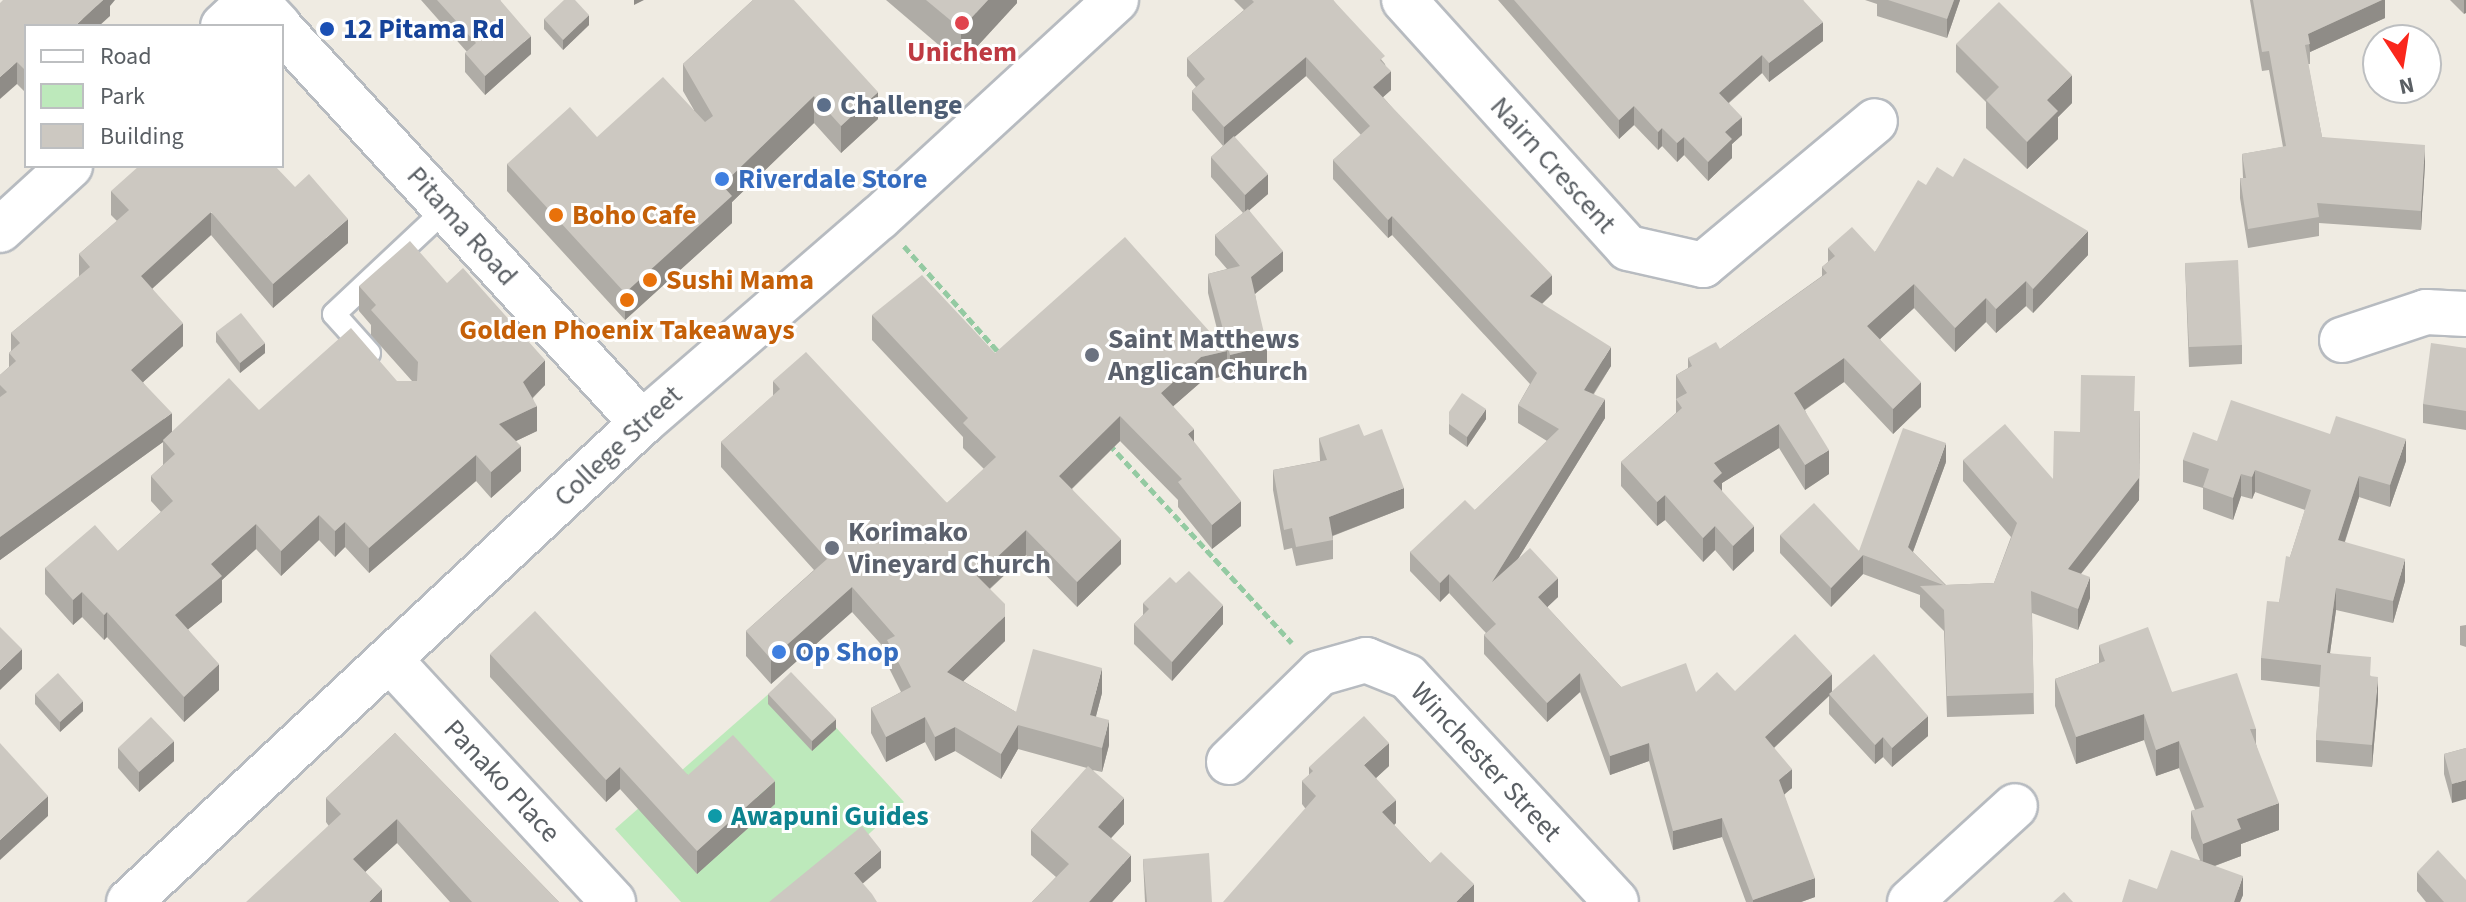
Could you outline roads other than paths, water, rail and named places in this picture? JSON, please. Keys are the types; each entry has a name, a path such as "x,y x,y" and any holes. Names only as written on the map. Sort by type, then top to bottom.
{"street":[{"path":"225,24 253,0"},
{"name":"Pitama Road","path":"253,0 276,24"},
{"name":"College Street","path":"129,902 642,423 879,218 1116,0"},
{"name":"Nairn Crescent","path":"1404,0 1628,248 1703,265 1875,121"},
{"name":"Pitama Road","path":"284,32 642,423"},
{"path":"0,230 68,168"},
{"path":"2342,340 2426,312 2466,314"},
{"name":"Panako Place","path":"390,660 613,902"},
{"name":"Winchester Street","path":"1229,762 1320,673 1366,660 1408,677 1616,902"},
{"path":"1910,902 2015,806"}],"lane":[{"path":"386,372 334,314 447,208"}],"place":[{"name":"Unichem","path":"962,23"},
{"name":"12 Pitama Rd","path":"327,29"},
{"name":"Challenge","path":"824,105"},
{"name":"Riverdale Store","path":"722,179"},
{"name":"Boho Cafe","path":"556,215"},
{"name":"Sushi Mama","path":"650,280"},
{"name":"Golden Phoenix Takeaways","path":"627,300"},
{"name":"Saint Matthews Anglican Church","path":"1092,355"},
{"name":"Korimako Vineyard Church","path":"832,548"},
{"name":"Op Shop","path":"779,652"},
{"name":"Awapuni Guides","path":"715,816"}]}
